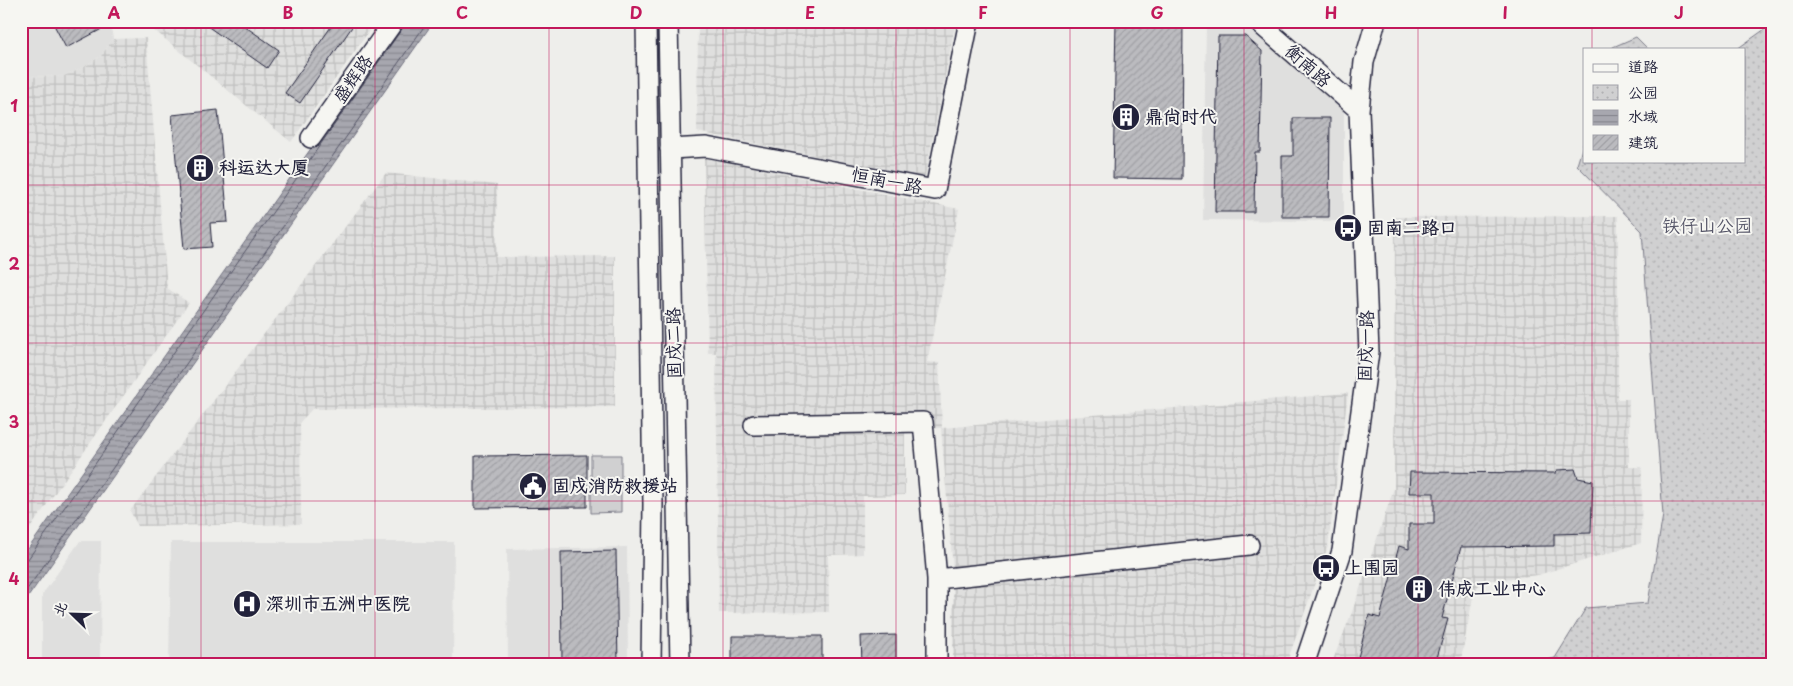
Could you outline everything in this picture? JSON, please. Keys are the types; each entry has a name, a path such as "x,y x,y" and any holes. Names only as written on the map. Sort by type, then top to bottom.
{"street":[{"name":"盛辉路","path":"312,138 394,21"},
{"name":"固戍二路","path":"646,21 653,504 651,665"},
{"name":"固戍二路","path":"668,21 680,665"},
{"name":"恒南一路","path":"670,149 706,147 935,190 969,21"},
{"name":"衡南路","path":"1257,21 1359,110"},
{"name":"固戍一路","path":"1304,665 1342,551 1369,352 1359,110 1364,62 1376,21"},
{"path":"754,425 923,422 937,579 937,665"},
{"path":"937,579 1249,545"}],"shaded area":[{"path":"21,21 110,21 113,39 101,56 81,69 64,76 21,77"},
{"path":"143,21 376,21 291,142"},
{"path":"698,21 956,21 925,177 697,132"},
{"path":"1206,21 1246,21 1344,108 1344,221 1203,220"},
{"path":"146,38 167,288 189,303 24,537 21,537 21,77 64,76 81,69 101,56 113,39"},
{"path":"704,158 959,209 927,362 939,363 942,428 1348,393 1328,546 1286,665 953,665 953,569 941,428 905,429 905,495 863,496 863,554 828,555 829,612 719,613 716,353 708,353"},
{"path":"386,173 497,185 497,257 615,256 615,407 312,409 300,422 301,524 138,526 130,511"},
{"path":"1618,216 1618,399 1629,399 1629,467 1642,467 1641,543 1538,575 1484,581 1478,586 1473,597 1460,665 1331,665 1352,612 1394,488 1395,217"},
{"path":"80,541 101,541 100,665 42,665 42,595"},
{"path":"171,542 454,542 453,665 169,665"},
{"path":"627,547 628,665 508,665 507,549"}],"green space":[{"name":"铁仔山公园","path":"1772,24 1772,665 1527,665 1555,658 1586,608 1648,603 1663,515 1642,231 1577,165 1583,145 1583,162 1746,162 1746,48 1738,48"},
{"path":"1636,37 1647,48 1612,48"},
{"path":"591,455 621,455 621,512 591,513"}],"water":[{"path":"401,21 434,21 21,607 21,559"}],"building":[{"path":"52,21 117,21 66,48"},
{"path":"200,21 237,21 279,50 267,68"},
{"path":"335,21 356,21 300,103 285,93"},
{"name":"鼎尚时代","path":"1116,21 1183,21 1182,179 1113,178"},
{"path":"1218,36 1245,36 1262,51 1260,152 1255,152 1254,212 1215,212"},
{"name":"科运达大厦","path":"218,110 228,222 210,223 212,247 184,249 172,115"},
{"path":"1293,118 1330,118 1329,217 1282,217 1282,156 1293,156"},
{"path":"587,455 587,507 475,508 475,456"},
{"path":"1575,469 1578,478 1593,481 1591,533 1554,534 1554,546 1461,547 1442,618 1448,619 1435,665 1356,665 1369,615 1380,618 1399,546 1409,549 1409,524 1434,524 1434,493 1409,493 1410,472 1556,473 1557,470"},
{"path":"616,551 618,665 562,665 561,552"},
{"path":"896,635 896,665 862,665 861,636"},
{"path":"732,636 822,636 822,665 732,665"}],"place":[{"name":"鼎尚时代","path":"1126,117"},
{"name":"科运达大厦","path":"200,168"},
{"name":"固南二路口","path":"1348,228"},
{"name":"固戍消防救援站","path":"533,486"},
{"name":"上围园","path":"1326,568"},
{"name":"伟成工业中心","path":"1419,589"},
{"name":"深圳市五洲中医院","path":"247,604"}]}
